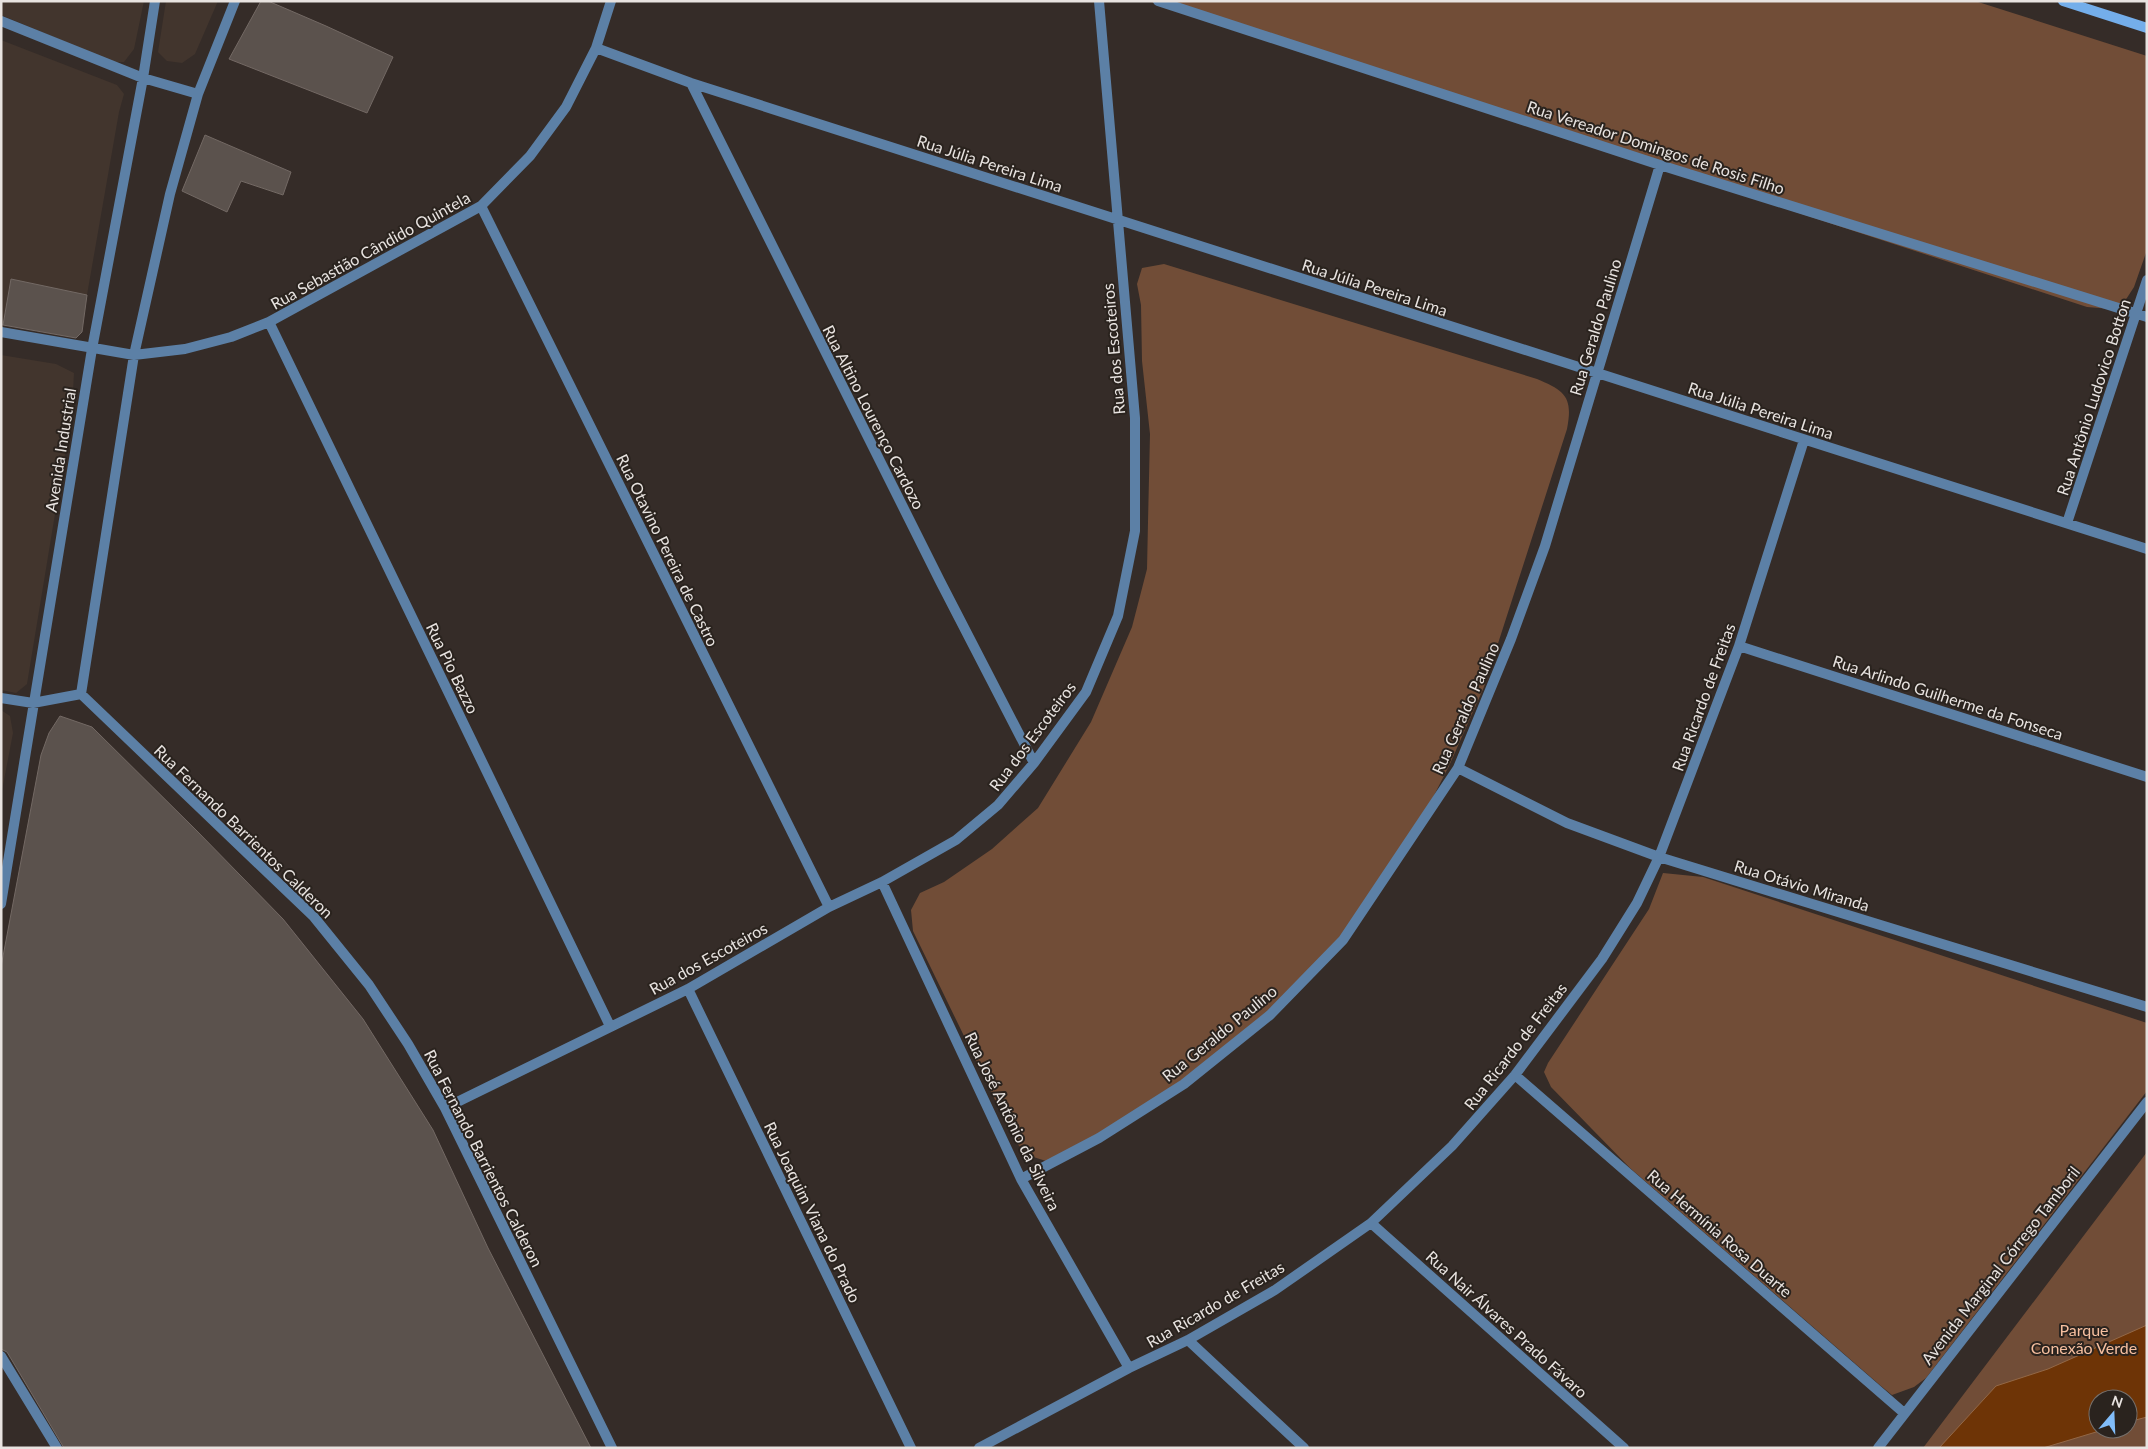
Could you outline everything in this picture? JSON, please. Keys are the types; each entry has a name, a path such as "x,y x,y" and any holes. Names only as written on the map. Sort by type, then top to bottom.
{"street":[{"name":"Avenida Industrial","path":"1,904 92,349 144,78 156,1"},
{"path":"1,698 33,703 82,694 134,355 170,194 198,94 235,1"},
{"name":"Rua Sebastião Cândido Quintela","path":"1,332 134,355 185,348 230,337 269,322 481,206 530,156 561,114 596,48 611,1"},
{"name":"Rua dos Escoteiros","path":"445,1108 688,989 828,907 882,882 956,840 998,805 1034,763 1086,692 1118,616 1135,531 1135,418 1098,1"},
{"name":"Rua Vereador Domingos de Rosis Filho","path":"1158,1 1660,165 2147,317"},
{"path":"2063,1 2147,28"},
{"path":"1,21 144,78 198,94"},
{"name":"Rua Júlia Pereira Lima","path":"596,48 691,83 2147,550"},
{"name":"Rua Altino Lourenço Cardozo","path":"691,83 935,572 1034,763"},
{"name":"Rua Geraldo Paulino","path":"1021,1179 1099,1138 1184,1084 1270,1015 1343,940 1458,768 1512,639 1545,546 1660,165"},
{"name":"Rua Otavino Pereira de Castro","path":"481,206 828,907"},
{"name":"Rua Antônio Ludovico Botton","path":"2067,523 2147,280"},
{"name":"Rua Pio Bazzo","path":"269,322 610,1026"},
{"name":"Rua Ricardo de Freitas","path":"979,1448 1129,1368 1188,1340 1275,1290 1371,1223 1452,1146 1515,1075 1602,960 1637,903 1659,857 1739,646 1804,440"},
{"name":"Rua Arlindo Guilherme da Fonseca","path":"1739,646 2147,777"},
{"name":"Rua Fernando Barrientos Calderon","path":"82,694 314,917 369,985 408,1044 445,1108 612,1448"},
{"name":"Rua Otávio Miranda","path":"1458,768 1567,823 1659,857 2147,1007"},
{"name":"Rua José Antônio da Silveira","path":"882,882 1021,1179 1129,1368"},
{"name":"Rua Joaquim Viana do Prado","path":"688,989 911,1448"},
{"name":"Rua Hermínia Rosa Duarte","path":"1515,1075 1904,1413"},
{"name":"Avenida Marginal Córrego Tamboril","path":"1878,1448 2147,1102"},
{"name":"Rua Nair Álvares Prado Fávaro","path":"1371,1223 1624,1448"},
{"path":"1188,1340 1304,1448"},
{"path":"1,1356 57,1448"}],"shaded area":[{"path":"1,1 144,1 134,49 124,62 114,62 1,15"},
{"path":"166,1 218,1 195,54 182,63 167,61 158,52"},
{"path":"1,40 117,85 124,94 119,112 87,295 11,279 2,328"},
{"path":"1,355 56,364 74,373 72,411 27,684 16,693 1,690"},
{"path":"1,710 10,716 13,733 1,796"},
{"path":"2147,1325 2147,1417 2138,1419 2138,1389 2088,1389 2088,1434 2043,1448 1939,1448 1996,1386 2048,1369"}],"green space":[{"path":"1148,1 1975,1 2147,56 2147,250 2134,287 2123,304 2111,309 2087,307"},
{"path":"1164,264 1537,379 1561,392 1568,403 1569,418 1484,687 1449,766 1427,809 1339,939 1268,1012 1184,1083 1097,1137 1046,1161 1027,1155 1015,1141 913,931 911,910 920,893 944,882 992,849 1038,808 1091,722 1132,627 1147,569 1150,434 1142,361 1141,305 1137,284 1142,268"},
{"path":"1663,873 1703,877 2147,1023 2147,1091 1926,1378 1914,1387 1892,1395 1881,1386 1630,1168 1551,1087 1544,1072 1548,1063 1649,909"},
{"name":"Parque Conexão Verde","path":"2147,1152 2147,1448 1923,1448"}],"building":[{"path":"261,1 268,1 393,57 367,113 229,59"},
{"path":"205,135 291,172 283,195 241,181 227,212 182,191"},
{"path":"11,279 87,295 82,332 76,338 3,325"},
{"path":"60,716 92,727 196,830 283,919 363,1019 433,1130 488,1248 591,1448 64,1448 7,1352 1,1349 1,967 41,755 49,733"}]}
